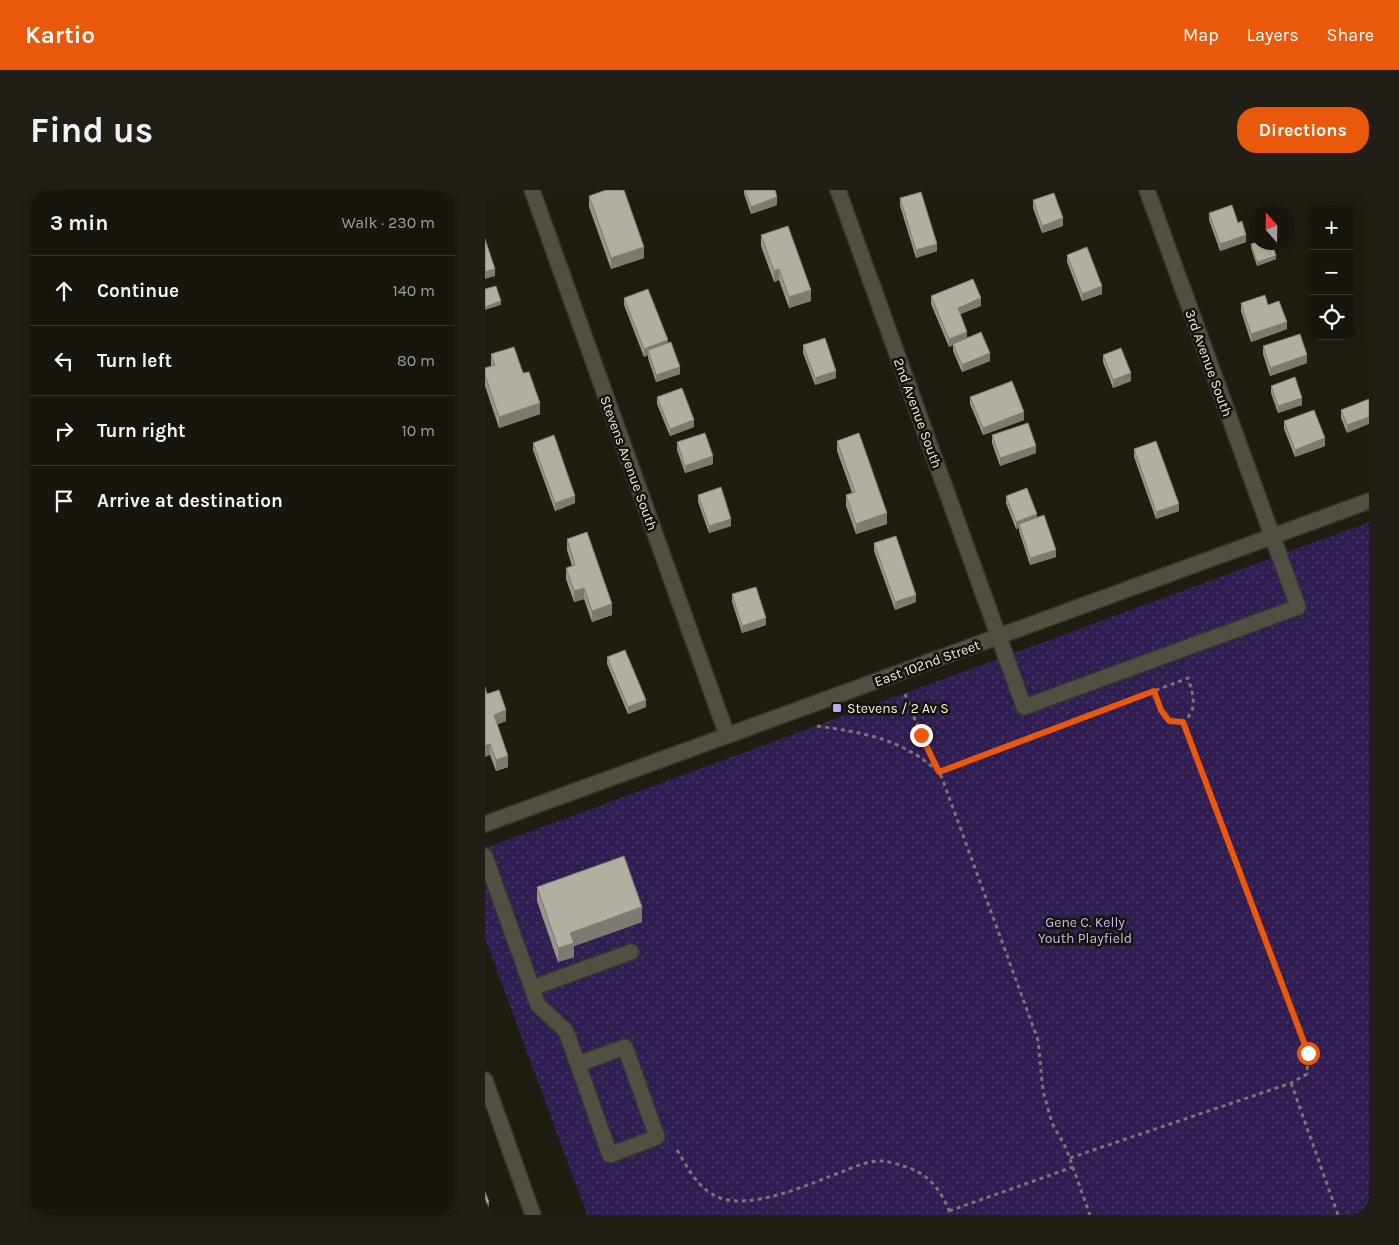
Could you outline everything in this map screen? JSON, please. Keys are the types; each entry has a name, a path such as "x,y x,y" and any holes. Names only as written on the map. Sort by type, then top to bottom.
{"street":[{"name":"Stevens Avenue South","path":"531,190 727,736"},
{"name":"2nd Avenue South","path":"838,190 1024,707 1298,607 1271,536"},
{"name":"3rd Avenue South","path":"1147,190 1271,536"},
{"name":"East 102nd Street","path":"485,824 1369,500"},
{"path":"485,856 538,1005 566,1032 610,1155 657,1137 625,1047 578,1064"},
{"path":"532,988 631,952"},
{"path":"485,1080 533,1215"}],"path":[{"path":"939,772 1154,691 1189,678 1195,706 1191,715 1183,722 1169,721 1161,710 1154,691"},
{"path":"905,694 921,735 944,782 1038,1040 1043,1091 1052,1123 1073,1167 1090,1215"},
{"path":"1069,1158 1291,1083 1307,1074 1308,1053 1183,722"},
{"path":"817,726 876,736 892,742 922,757 939,772"},
{"path":"1291,1083 1338,1215"},
{"path":"677,1150 698,1183 714,1196 729,1199 760,1200 860,1165 883,1161 915,1169 931,1179 941,1191 950,1213 1073,1167"}],"green space":[{"name":"Gene C. Kelly Youth Playfield","path":"1369,522 1369,1215 587,1215 485,938 485,848"}],"building":[{"path":"606,190 624,190 644,247 611,258 589,196"},
{"path":"745,190 775,190 777,197 751,207"},
{"path":"921,192 937,244 916,250 900,198"},
{"path":"1054,193 1063,218 1042,226 1033,200"},
{"path":"1232,205 1238,223 1242,221 1246,235 1220,244 1209,213"},
{"path":"788,226 811,290 789,297 779,269 774,271 761,235"},
{"path":"485,239 495,269 485,272"},
{"path":"1087,247 1102,286 1082,294 1067,255"},
{"path":"1253,250 1274,250 1276,256 1257,262"},
{"path":"973,279 981,298 958,308 967,332 949,339 931,296"},
{"path":"496,286 501,301 485,307 485,289"},
{"path":"648,289 668,340 644,349 624,298"},
{"path":"1265,295 1268,305 1279,301 1287,322 1251,334 1241,303"},
{"path":"981,332 990,353 962,365 953,344"},
{"path":"1300,334 1307,355 1270,368 1263,346"},
{"path":"825,338 836,371 815,378 803,345"},
{"path":"671,342 680,367 656,375 648,350"},
{"path":"514,347 523,373 529,372 540,403 499,417 485,375 485,368 495,365 491,354"},
{"path":"1121,348 1131,373 1113,380 1103,355"},
{"path":"1295,377 1302,398 1278,406 1271,386"},
{"path":"1012,381 1024,412 983,428 970,397"},
{"path":"682,388 694,420 670,429 657,397"},
{"path":"1369,399 1369,417 1347,425 1341,410"},
{"path":"1314,410 1325,438 1295,450 1284,421"},
{"path":"1028,423 1036,446 1000,458 992,435"},
{"path":"705,433 713,456 685,466 677,442"},
{"path":"859,433 887,513 856,524 846,495 855,492 837,441"},
{"path":"554,435 575,496 555,503 533,443"},
{"path":"1156,441 1179,504 1156,512 1134,449"},
{"path":"721,487 731,519 709,526 698,495"},
{"path":"1027,488 1037,514 1016,522 1006,496"},
{"path":"1044,515 1056,550 1030,558 1019,524"},
{"path":"587,532 612,604 592,611 584,588 574,591 566,568 575,565 567,539"},
{"path":"896,536 916,595 895,602 874,543"},
{"path":"756,587 766,618 742,626 732,594"},
{"path":"625,650 646,700 628,707 607,657"},
{"path":"485,687 487,694 499,690 506,710 494,715 508,756 496,760 490,744 485,746"},
{"path":"624,856 642,907 570,933 574,943 558,948 537,887"},
{"path":"485,1192 489,1202 485,1204"}],"place":[{"name":"Stevens / 2 Av S","path":"837,708"}],"route":[{"path":"921,735 939,772 1154,691 1161,710 1169,721 1183,722 1308,1053"}]}
